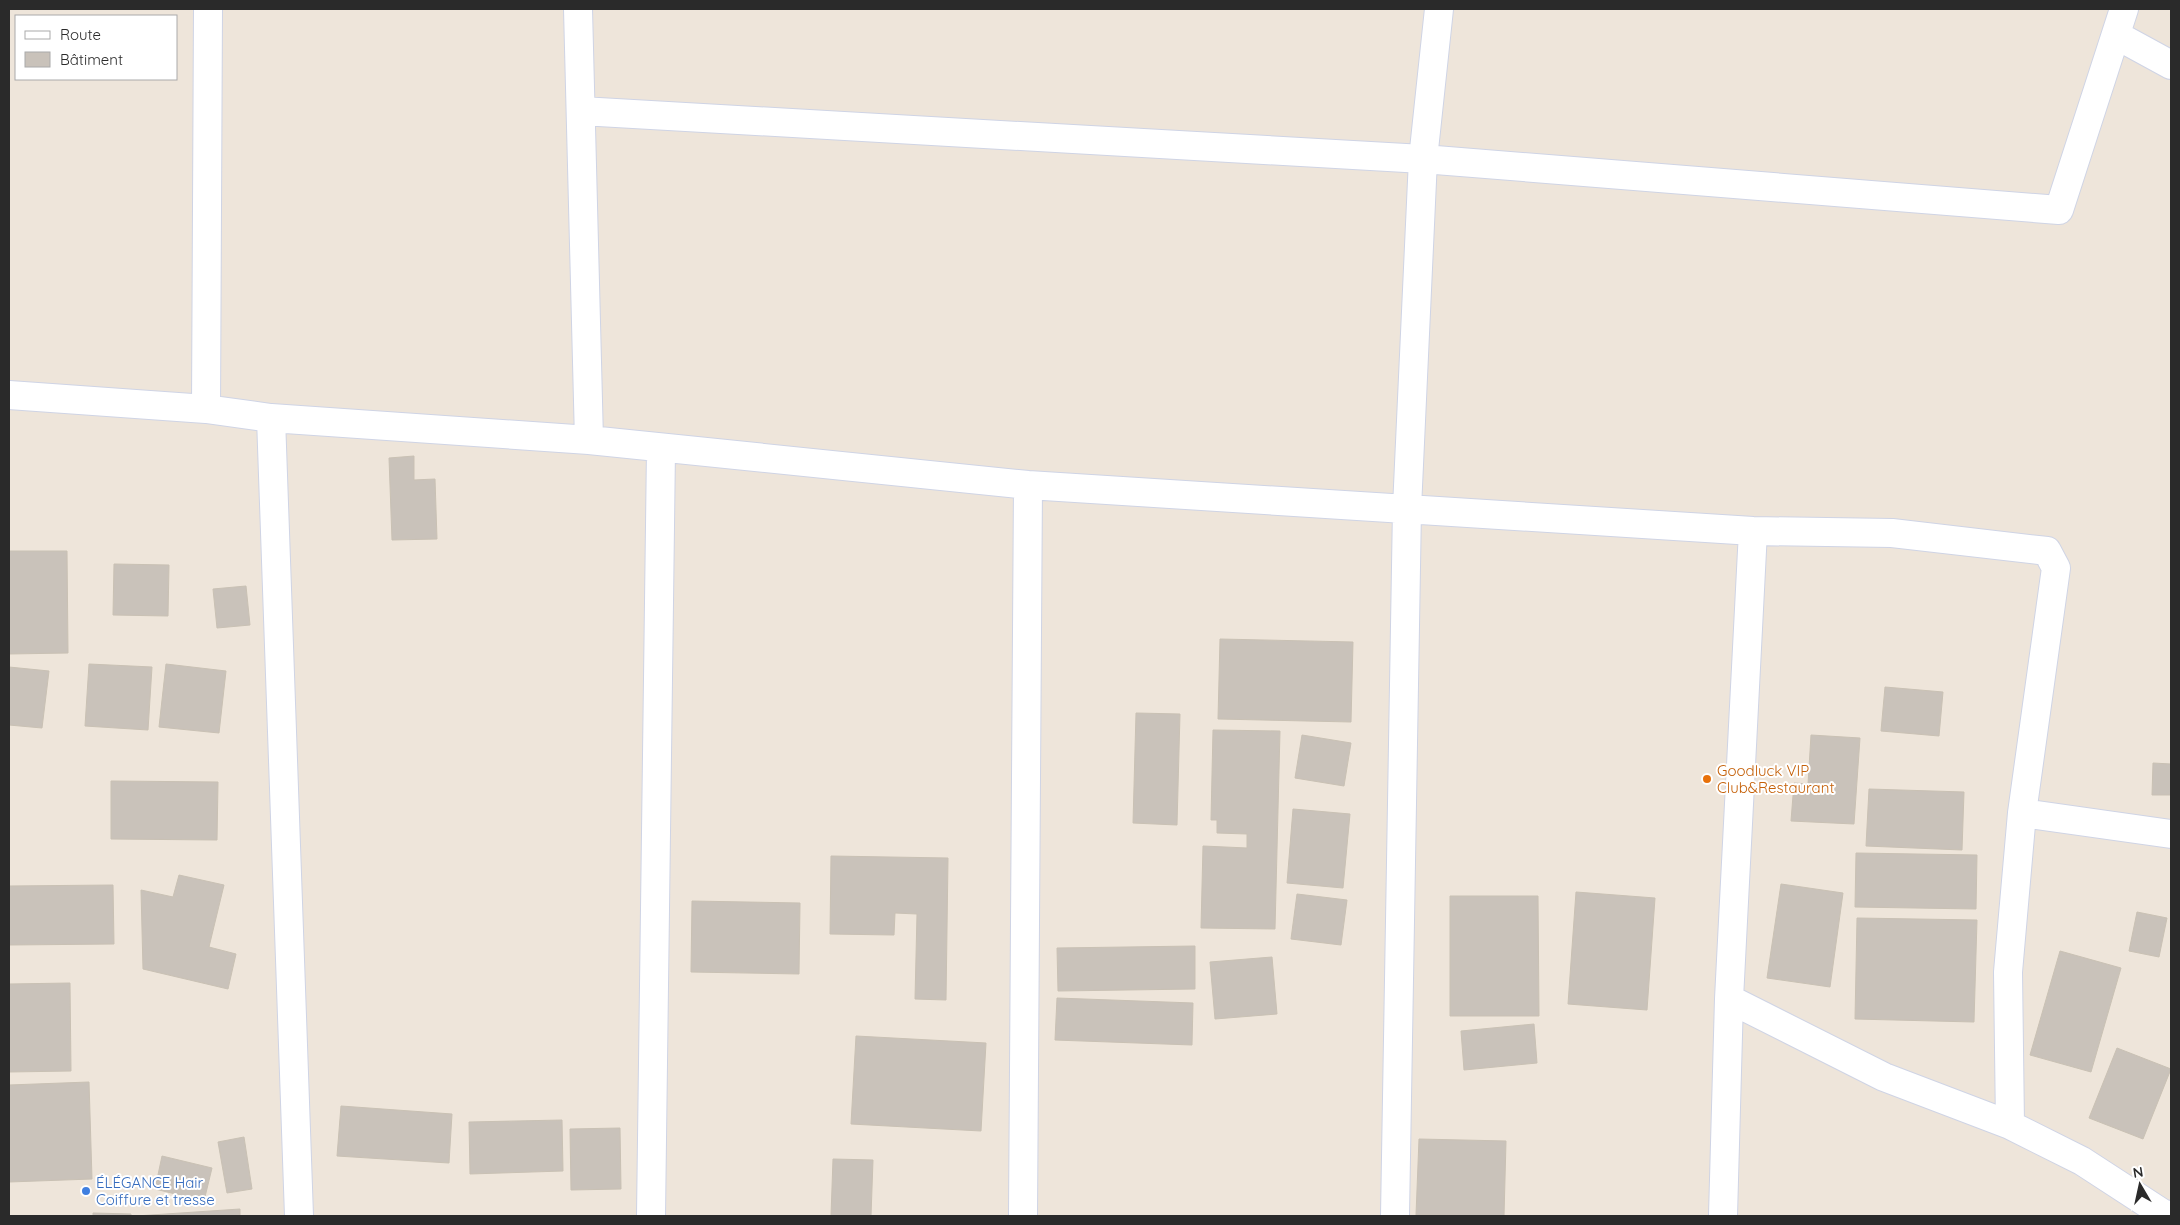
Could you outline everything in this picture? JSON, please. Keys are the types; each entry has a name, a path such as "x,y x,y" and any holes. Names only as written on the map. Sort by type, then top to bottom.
{"street":[{"path":"206,409 208,9"},
{"path":"578,9 589,440"},
{"path":"1395,1216 1407,508 1423,159 1439,9"},
{"path":"581,110 1423,159 2059,210 2124,9"},
{"path":"2116,36 2171,65"},
{"path":"9,396 206,409 271,418 589,440 661,449 1028,485 1753,531 1892,533 2047,551 2056,568 2022,812 2008,972 2010,1125"},
{"path":"271,418 299,1216"},
{"path":"651,1216 661,449"},
{"path":"1023,1216 1028,485"},
{"path":"1723,1216 1729,999 1753,531"},
{"path":"2022,812 2171,834"},
{"path":"1729,999 1884,1077 2010,1125 2082,1161 2162,1213 2171,1216"}],"building":[{"path":"414,456 414,480 435,479 437,539 392,540 389,458"},
{"path":"9,551 67,551 68,653 9,654"},
{"path":"114,564 169,565 168,616 113,615"},
{"path":"246,586 250,625 217,628 213,589"},
{"path":"1220,639 1353,642 1351,722 1218,719"},
{"path":"89,664 152,667 148,730 85,726"},
{"path":"166,664 226,671 219,733 159,727"},
{"path":"9,667 49,671 42,728 9,725"},
{"path":"1885,687 1943,692 1939,736 1881,731"},
{"path":"1136,713 1180,714 1177,825 1133,823"},
{"path":"1213,730 1280,731 1275,929 1201,928 1203,846 1247,848 1247,834 1217,833 1217,820 1211,820"},
{"path":"1302,735 1351,743 1344,786 1295,778"},
{"path":"1811,735 1860,738 1854,824 1791,821 1794,783 1808,784"},
{"path":"2153,763 2171,764 2171,795 2152,795"},
{"path":"111,781 218,782 217,840 111,839"},
{"path":"1869,789 1964,792 1962,850 1866,846"},
{"path":"1293,809 1350,814 1343,888 1287,883"},
{"path":"1856,853 1977,855 1976,909 1855,907"},
{"path":"831,856 948,858 946,1000 915,999 917,914 895,913 894,935 830,934"},
{"path":"179,875 224,885 209,947 236,954 228,989 143,969 141,890 173,897"},
{"path":"1781,884 1843,893 1830,987 1767,978"},
{"path":"113,885 114,944 9,945 9,886"},
{"path":"1576,892 1655,898 1647,1010 1568,1004"},
{"path":"1297,894 1347,900 1341,945 1291,939"},
{"path":"1450,896 1538,896 1539,1016 1450,1016"},
{"path":"692,901 800,903 799,974 691,972"},
{"path":"2137,912 2167,918 2159,957 2129,951"},
{"path":"1857,918 1977,920 1974,1022 1855,1019"},
{"path":"1195,946 1195,989 1058,991 1057,948"},
{"path":"2060,951 2121,968 2091,1072 2030,1055"},
{"path":"1272,957 1277,1014 1215,1019 1210,962"},
{"path":"70,983 71,1071 9,1072 9,984"},
{"path":"1057,998 1193,1003 1192,1045 1055,1040"},
{"path":"1534,1024 1537,1063 1464,1070 1461,1031"},
{"path":"856,1036 986,1043 981,1131 851,1124"},
{"path":"2117,1048 2171,1069 2143,1139 2089,1118"},
{"path":"89,1082 92,1179 9,1182 9,1085"},
{"path":"341,1106 452,1114 449,1163 337,1156"},
{"path":"562,1120 563,1171 470,1174 469,1122"},
{"path":"620,1128 621,1189 571,1190 570,1129"},
{"path":"244,1137 252,1189 227,1193 218,1142"},
{"path":"1419,1139 1506,1141 1504,1216 1416,1215"},
{"path":"162,1156 212,1168 204,1201 155,1189"},
{"path":"833,1159 873,1160 871,1216 831,1216"},
{"path":"240,1209 240,1216 136,1216"},
{"path":"93,1213 131,1214 131,1216 93,1216"}],"place":[{"name":"Goodluck VIP Club&Restaurant","path":"1707,779"},
{"name":"ÉLÉGANCE Hair Coiffure et tresse","path":"86,1191"}]}
